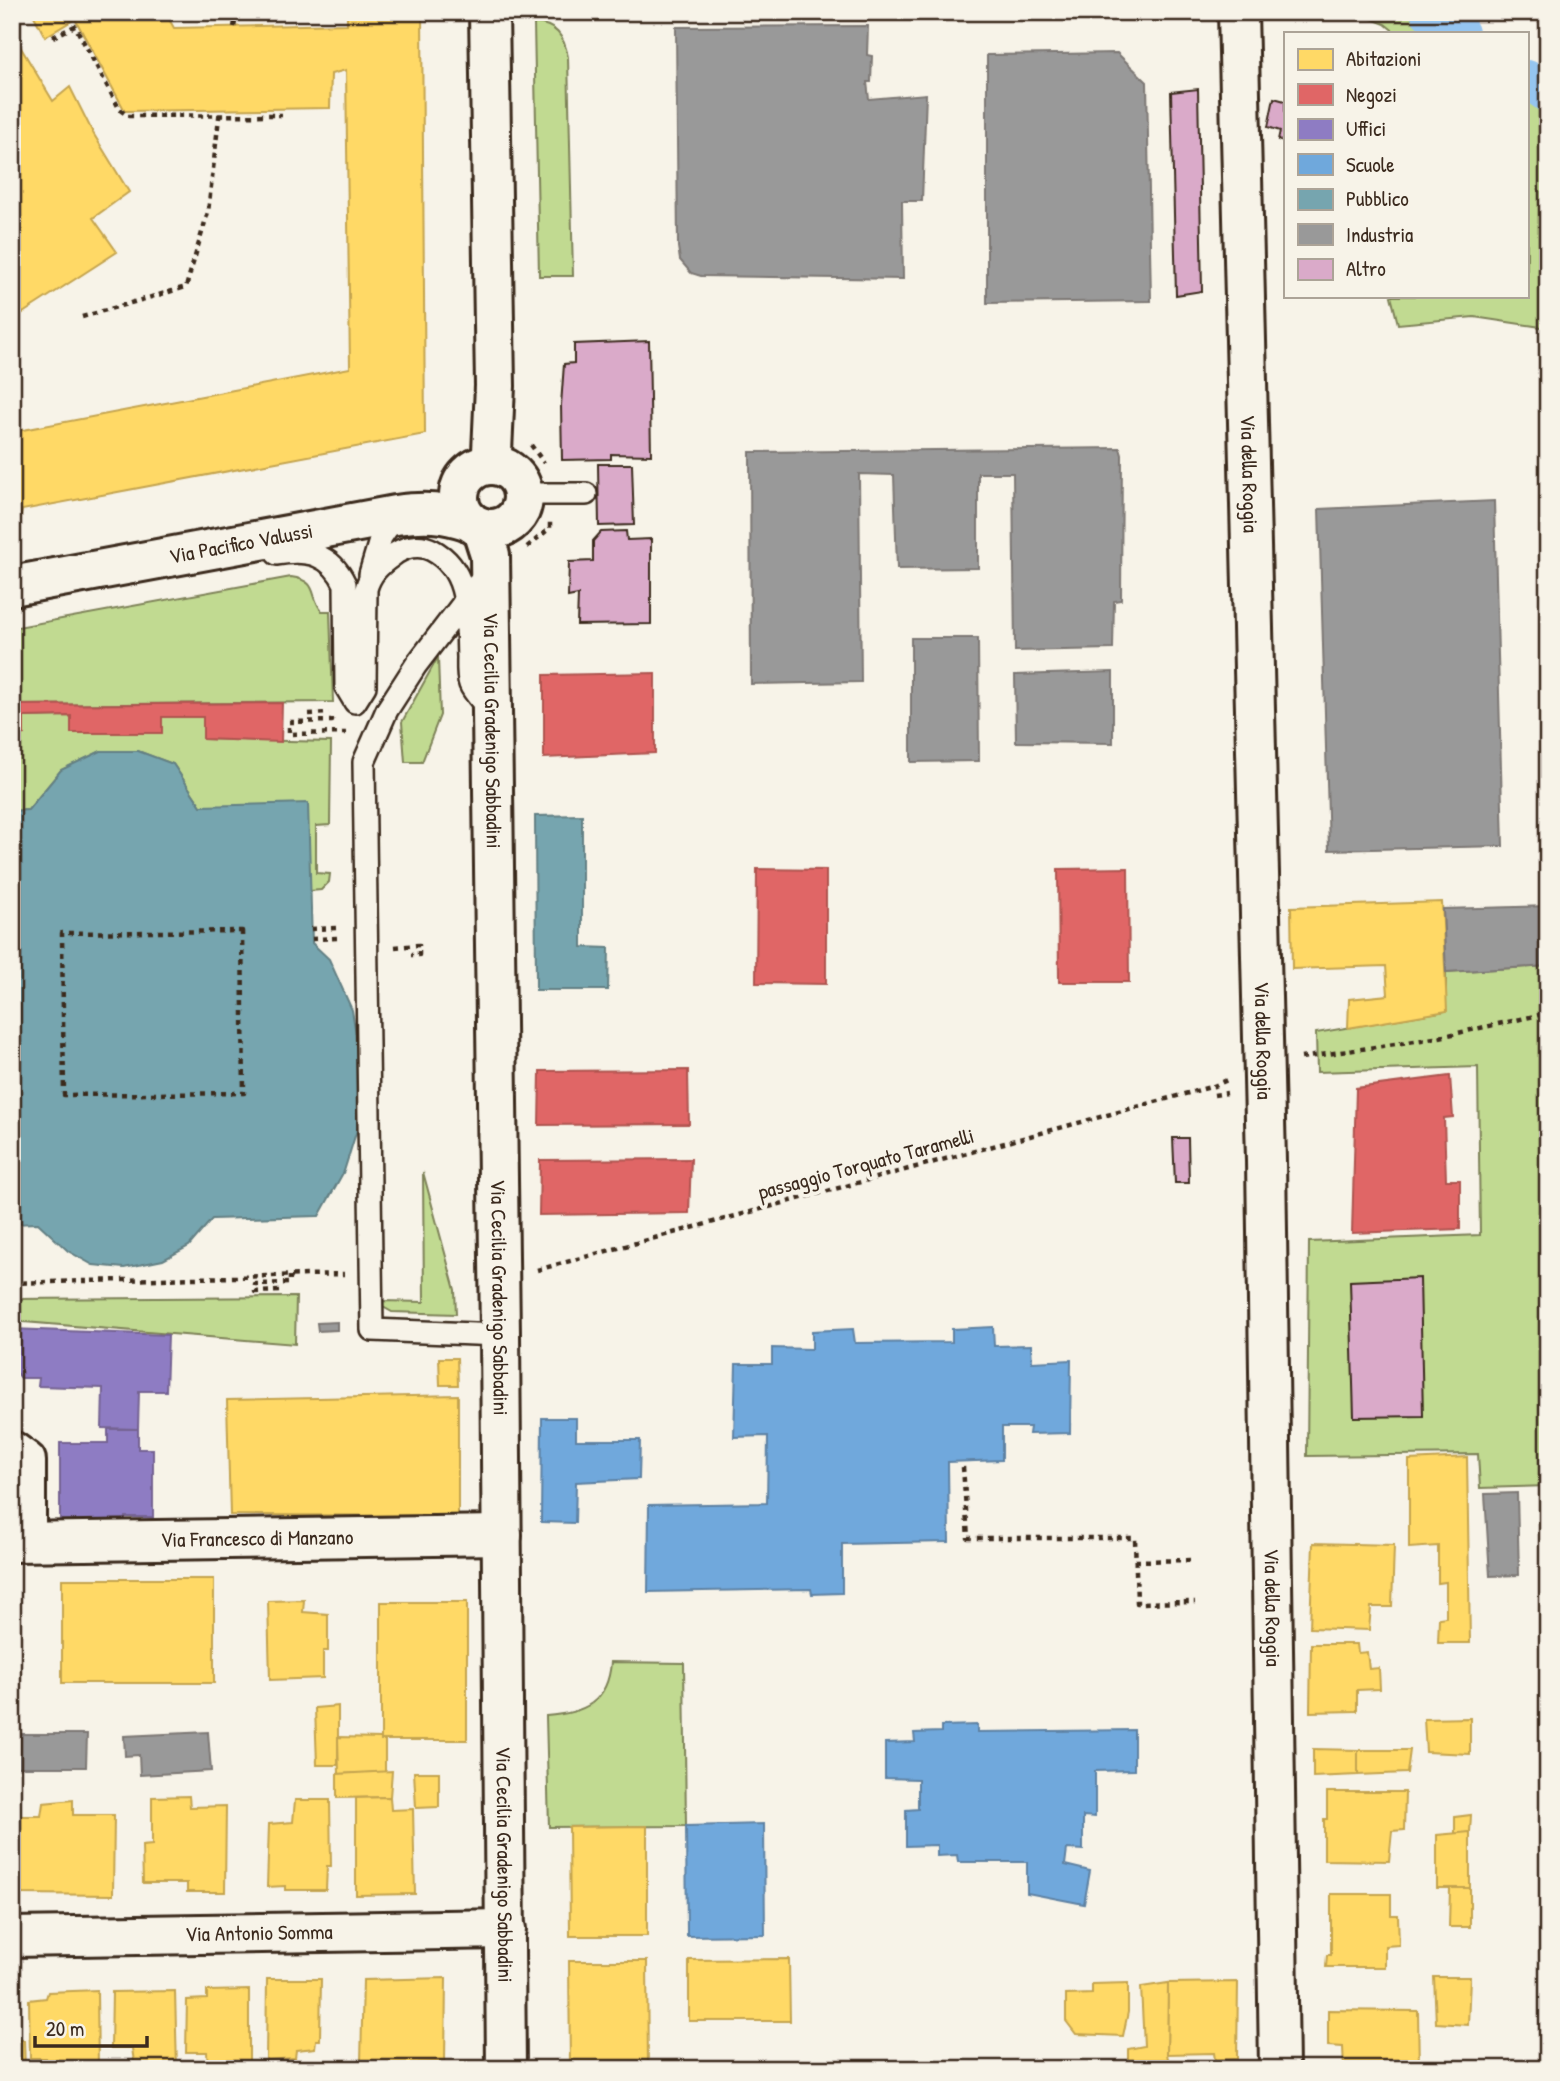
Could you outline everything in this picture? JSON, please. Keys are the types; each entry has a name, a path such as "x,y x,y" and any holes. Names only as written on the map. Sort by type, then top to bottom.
{"street":[{"path":"475,524 491,529 511,523 523,505 524,494 516,476 508,469 489,464 495,386 489,12"},
{"name":"Via della Roggia","path":"1238,12 1266,1161 1279,2069"},
{"name":"Via Cecilia Gradenigo Sabbadini","path":"489,464 470,473 459,492 463,513 475,524 490,555 506,2069"},
{"name":"Via Pacifico Valussi","path":"12,586 424,511 444,513 475,524"},
{"path":"12,1451 26,1461 19,1541"},
{"name":"Via Francesco di Manzano","path":"19,1541 502,1535"},
{"name":"Via Antonio Somma","path":"12,1937 506,1929"}],"lane":[{"path":"524,494 586,494"},
{"path":"220,547 242,561 301,551 314,554 339,570 345,584 345,687 355,702 365,686 368,579 382,537 396,515"},
{"path":"368,579 377,567 397,552 417,546 428,548 448,561 461,581 466,601 469,683 492,713"},
{"path":"490,569 416,665 395,699 364,762 372,1330 500,1335"}],"path":[{"path":"234,27 237,12"},
{"path":"53,37 75,26 120,110 128,116 219,113 282,115"},
{"path":"82,317 186,288 208,212 219,113"},
{"path":"309,714 332,713 332,721 289,722 289,734 348,733"},
{"path":"311,929 342,928"},
{"path":"242,931 244,1093 64,1095 62,933 242,931"},
{"path":"312,939 342,938"},
{"path":"411,946 419,945 419,955 411,955"},
{"path":"1317,1056 1435,1038 1548,1013"},
{"name":"passaggio Torquato Taramelli","path":"526,1272 1214,1086"},
{"path":"12,1283 372,1274"},
{"path":"279,1291 255,1292 255,1284 290,1283 290,1276"},
{"path":"963,1467 968,1538 1135,1538 1137,1603 1195,1602"},
{"path":"1135,1561 1194,1560"}],"green space":[{"path":"1354,12 1433,12 1453,32 1395,32 1385,24"},
{"path":"534,23 548,26 558,32 568,57 573,276 539,276"},
{"path":"1528,92 1548,107 1548,328 1474,317 1398,324 1392,298 1528,298"},
{"path":"291,577 306,582 322,611 330,611 333,702 12,705 12,628"},
{"path":"438,657 440,715 422,762 405,762 402,722"},
{"path":"71,716 71,733 162,733 162,717 203,717 204,739 331,742 330,825 316,826 316,873 330,874 329,882 321,890 310,891 201,806 173,764 138,751 101,751 61,770 28,810 12,811 12,735 24,734 24,717"},
{"path":"1548,966 1548,1486 1480,1488 1478,1454 1307,1456 1309,1242 1480,1235 1478,1067 1317,1072 1316,1033 1446,1011 1446,972"},
{"path":"423,1172 455,1290 456,1314 392,1312 383,1307 383,1301 424,1302"},
{"path":"296,1297 295,1344 12,1321 12,1299"},
{"path":"611,1662 684,1663 686,1826 549,1827 546,1716 572,1712 592,1703 605,1687"}],"building: Abitazioni":[{"path":"32,12 165,12 174,28 347,24 347,12 422,12 425,434 22,510 16,536 12,537 12,432 350,368 346,70 331,74 330,108 125,111 75,19 45,37"},
{"path":"12,33 53,101 70,87 93,133 129,192 93,218 117,252 12,320"},
{"path":"1442,902 1447,1011 1348,1028 1349,999 1388,995 1386,966 1292,969 1291,907"},
{"path":"439,1358 457,1358 458,1385 440,1385"},
{"path":"458,1395 458,1516 230,1515 227,1400"},
{"path":"1467,1457 1470,1643 1438,1643 1439,1618 1446,1617 1446,1582 1438,1583 1438,1546 1409,1548 1409,1460"},
{"path":"1313,1543 1394,1545 1392,1607 1371,1607 1369,1630 1310,1628"},
{"path":"62,1579 214,1579 214,1683 62,1683"},
{"path":"304,1600 303,1612 328,1614 328,1651 323,1651 323,1678 270,1680 268,1601"},
{"path":"381,1602 467,1602 467,1740 381,1740"},
{"path":"1311,1644 1357,1644 1358,1653 1367,1652 1369,1669 1379,1668 1380,1689 1357,1690 1357,1711 1310,1712"},
{"path":"338,1706 338,1765 317,1765 315,1708"},
{"path":"1470,1718 1470,1754 1426,1752 1424,1719"},
{"path":"338,1737 385,1740 385,1772 339,1774"},
{"path":"1313,1749 1358,1750 1358,1775 1313,1777"},
{"path":"1358,1750 1410,1750 1407,1773 1358,1775"},
{"path":"392,1771 390,1797 337,1798 337,1774"},
{"path":"414,1772 439,1772 439,1807 416,1808"},
{"path":"1327,1792 1405,1792 1404,1830 1392,1831 1389,1861 1324,1860"},
{"path":"189,1796 190,1807 226,1806 225,1892 187,1892 187,1883 143,1883 142,1846 152,1845 152,1797"},
{"path":"390,1797 391,1810 413,1809 415,1894 356,1895 356,1798"},
{"path":"73,1800 73,1815 114,1815 113,1895 20,1894 21,1816 41,1816 43,1803"},
{"path":"295,1800 330,1800 331,1866 327,1866 326,1890 267,1887 269,1824 293,1822"},
{"path":"1471,1815 1470,1832 1455,1834 1455,1817"},
{"path":"647,1826 647,1936 570,1936 569,1827"},
{"path":"1470,1832 1470,1888 1437,1888 1437,1835"},
{"path":"1450,1888 1470,1888 1470,1927 1449,1927"},
{"path":"1331,1894 1391,1894 1391,1915 1398,1915 1399,1945 1385,1946 1385,1967 1326,1967 1327,1955 1331,1955"},
{"path":"789,1959 790,2021 689,2021 689,1960"},
{"path":"569,1961 647,1961 648,2067 570,2068"},
{"path":"1434,1977 1470,1977 1468,2025 1436,2023"},
{"path":"446,1978 445,2062 418,2063 418,2069 388,2069 388,2063 361,2062 363,1980"},
{"path":"267,1979 321,1979 320,2040 316,2040 315,2048 296,2050 295,2058 266,2060"},
{"path":"1238,1982 1237,2059 1215,2060 1214,2053 1167,2054 1168,1983"},
{"path":"1128,1983 1128,2012 1123,2036 1076,2034 1066,2021 1066,1995 1092,1994 1092,1984"},
{"path":"1168,1983 1167,2054 1170,2069 1128,2069 1128,2049 1144,2046 1141,1987"},
{"path":"97,1990 98,2069 46,2069 46,2058 30,2058 29,2000 46,1998 48,1992"},
{"path":"249,1990 249,2069 208,2069 207,2052 186,2052 187,2000 207,1999 207,1991"},
{"path":"175,1991 177,2069 135,2069 132,2048 111,2048 112,1992"},
{"path":"12,1993 13,2040 24,2040 25,2069 12,2069"},
{"path":"1328,2010 1418,2011 1419,2069 1344,2069 1343,2047 1328,2046"}],"building: Negozi":[{"path":"655,673 655,753 544,758 544,675"},
{"path":"282,703 281,742 203,739 203,717 162,717 162,733 71,733 71,716 24,717 24,734 12,735 12,705"},
{"path":"1128,868 1129,982 1059,982 1058,869"},
{"path":"757,869 826,870 826,984 756,983"},
{"path":"688,1070 689,1124 539,1125 540,1071"},
{"path":"1450,1076 1453,1117 1444,1118 1446,1180 1460,1180 1460,1229 1352,1233 1356,1088"},
{"path":"691,1159 689,1213 539,1215 540,1160"}],"building: Uffici":[{"path":"12,1329 168,1335 166,1391 139,1391 138,1429 102,1428 103,1388 38,1386 39,1378 21,1378 12,1367"},
{"path":"108,1429 138,1429 138,1449 153,1449 153,1517 125,1517 125,1523 60,1523 60,1443 108,1443"}],"building: Scuole":[{"path":"993,1327 994,1346 1031,1345 1032,1362 1071,1360 1070,1433 1029,1434 1030,1427 1002,1427 1002,1460 948,1462 949,1542 842,1544 842,1593 812,1594 811,1589 648,1592 649,1505 767,1503 768,1436 734,1437 736,1364 772,1364 772,1348 812,1349 812,1331 853,1329 855,1343 952,1342 952,1329"},
{"path":"542,1418 576,1418 576,1440 640,1440 639,1479 576,1482 575,1523 541,1522"},
{"path":"977,1725 977,1732 1134,1730 1134,1770 1095,1771 1095,1817 1083,1816 1083,1850 1067,1849 1065,1865 1090,1871 1084,1904 1027,1893 1027,1862 958,1862 957,1855 937,1856 937,1845 906,1846 906,1810 918,1809 918,1779 885,1778 885,1743 915,1742 914,1733 941,1732 941,1726"},
{"path":"764,1824 765,1935 687,1936 686,1826"}],"building: Pubblico":[{"path":"101,751 138,751 173,764 201,806 308,803 312,943 329,959 352,1010 361,1065 360,1120 344,1171 319,1216 212,1219 189,1246 163,1260 124,1268 93,1265 68,1251 38,1223 12,1224 12,811 28,810 61,770"},
{"path":"582,815 582,947 609,948 608,990 536,990 535,816"}],"building: Industria":[{"path":"868,26 867,55 872,56 871,82 867,82 869,99 926,94 922,201 902,201 903,279 701,276 691,273 680,260 678,247 676,27"},
{"path":"1117,53 1147,82 1151,301 987,303 987,55"},
{"path":"1120,448 1121,600 1114,601 1113,649 1015,651 1013,473 978,473 978,568 897,569 894,475 859,474 861,682 751,684 750,452"},
{"path":"1494,501 1503,846 1329,850 1319,509"},
{"path":"911,638 978,638 979,761 911,762"},
{"path":"1113,672 1113,743 1016,742 1015,675"},
{"path":"1548,906 1548,966 1446,972 1443,909"},
{"path":"337,1322 337,1330 318,1331 317,1323"},
{"path":"1517,1493 1519,1575 1490,1576 1485,1494"},
{"path":"208,1732 211,1771 140,1775 139,1755 125,1756 124,1736"},
{"path":"12,1734 87,1734 86,1767 12,1767"}],"building: Altro":[{"path":"1198,89 1202,291 1176,295 1171,92"},
{"path":"1274,98 1284,101 1284,142 1278,140 1280,131 1268,127"},
{"path":"649,341 651,455 611,454 611,459 562,460 561,405 564,364 574,363 574,344"},
{"path":"598,464 632,464 634,525 599,526"},
{"path":"626,531 627,540 651,539 651,624 577,625 578,595 568,597 569,562 593,561 593,541 601,532"},
{"path":"1173,1138 1188,1138 1189,1183 1175,1183"},
{"path":"1420,1278 1423,1416 1354,1417 1350,1281"}],"waterway":[{"path":"1429,12 1459,32"},
{"path":"1528,80 1548,94"}]}
